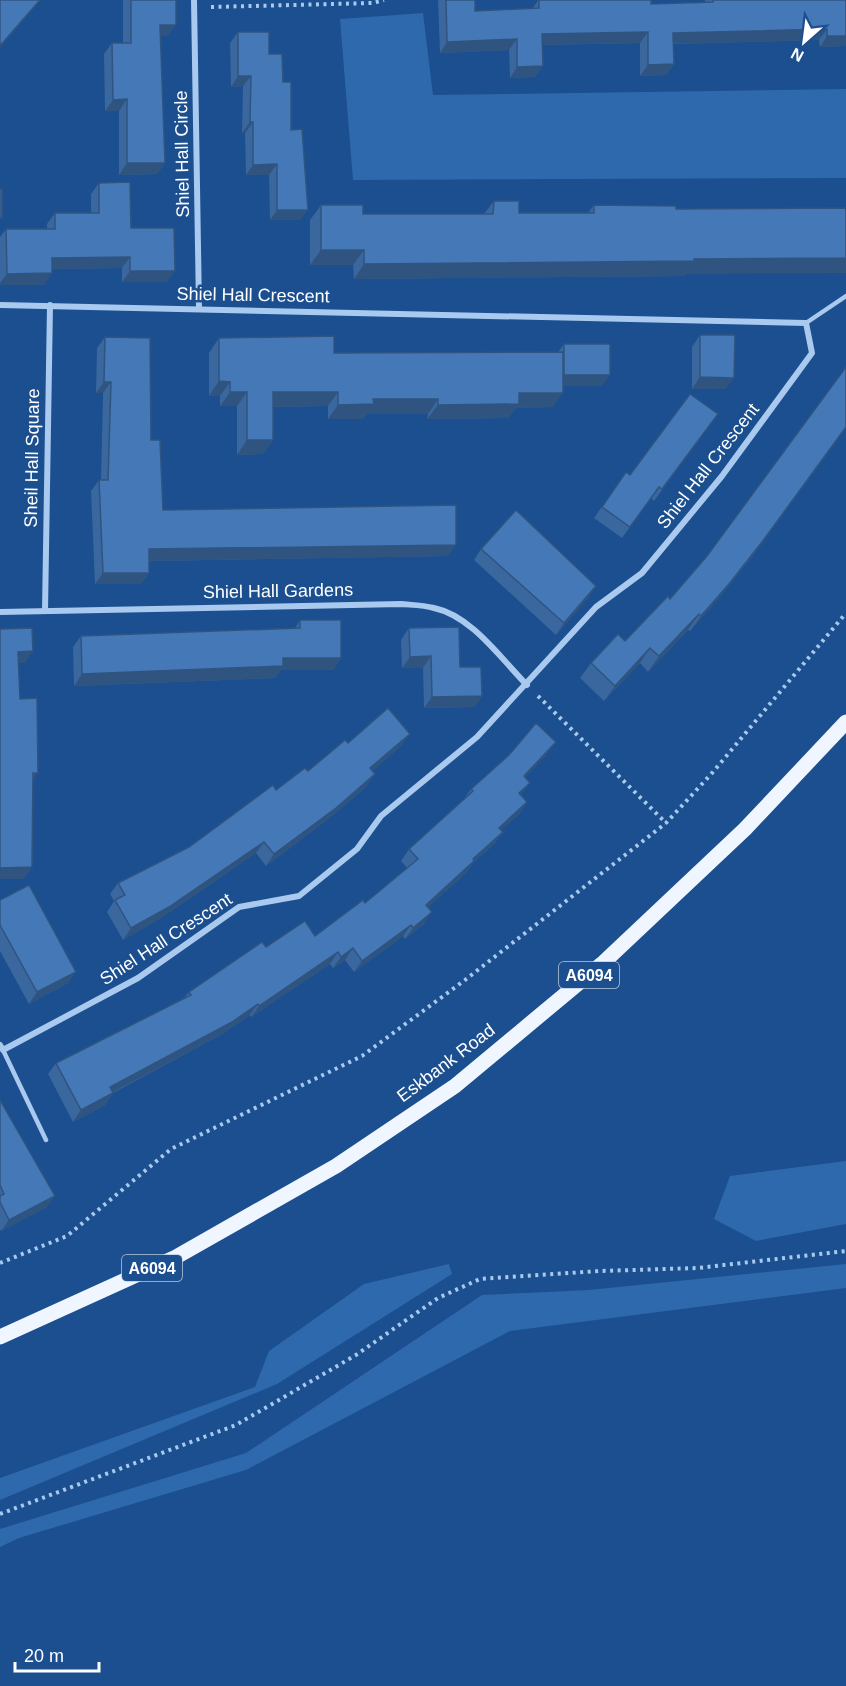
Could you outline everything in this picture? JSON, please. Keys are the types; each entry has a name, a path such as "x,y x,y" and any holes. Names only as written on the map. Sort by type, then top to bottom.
{"main road":[{"name":"Eskbank Road","path":"0,1337 176,1257 336,1166 454,1086 604,962 745,829 846,722"}],"street":[{"name":"Shiel Hall Circle","path":"194,0 199,308"},
{"name":"Sheil Hall Square","path":"45,611 50,305"},
{"name":"Shiel Hall Crescent","path":"0,306 199,308 806,323 812,353 722,476 642,573 596,607 477,737 381,816 357,849 299,896 239,908 138,978 1,1048"},
{"name":"Shiel Hall Gardens","path":"0,612 401,604 435,608 457,617 527,685"}],"lane":[{"path":"806,323 846,296"},
{"path":"1,1048 46,1140"}],"path":[{"path":"194,8 373,3 384,0"},
{"path":"0,1263 67,1236 171,1149 362,1056 666,823 713,772 846,613"},
{"path":"527,685 666,823"},
{"path":"0,1514 236,1425 357,1355 438,1298 480,1279 600,1271 698,1268 846,1251"}],"shaded area":[{"path":"423,13 433,95 846,89 846,178 353,180 340,19"},
{"path":"846,1161 846,1224 756,1241 714,1219 730,1176"},
{"path":"449,1264 452,1274 277,1384 0,1500 0,1478 255,1387 269,1351 364,1284"},
{"path":"846,1264 846,1288 510,1331 246,1470 19,1538 0,1547 0,1529 246,1453 482,1295 589,1290"}],"building":[{"path":"0,0 40,0 0,46"},
{"path":"131,0 176,0 176,25 160,25 165,163 127,163 127,99 113,100 112,43 131,43"},
{"path":"446,0 475,0 475,11 539,8 539,0 651,0 651,4 713,2 713,0 846,0 846,36 827,36 827,29 673,33 674,64 648,65 648,32 542,34 543,66 517,67 517,39 447,42"},
{"path":"238,32 269,32 269,54 282,54 283,82 291,82 291,130 302,129 308,210 277,210 277,164 253,165 253,122 250,122 251,76 238,76"},
{"path":"130,182 131,228 174,228 175,271 130,271 130,257 52,258 52,273 7,274 6,229 55,229 55,213 99,213 99,183"},
{"path":"0,189 2,189 2,218 0,218"},
{"path":"494,201 519,201 519,213 594,213 594,205 676,206 676,209 846,208 846,258 364,264 364,250 321,250 321,205 363,205 363,214 493,214"},
{"path":"700,335 735,335 734,378 700,377"},
{"path":"334,336 334,353 563,352 563,393 519,393 519,404 438,405 438,399 373,399 374,404 338,405 338,392 273,392 273,440 247,440 247,392 230,392 230,382 219,381 219,338"},
{"path":"105,337 150,338 151,440 160,440 163,510 456,505 456,545 149,549 149,573 103,573 99,480 108,480 111,382 104,382"},
{"path":"564,344 610,344 610,375 564,375"},
{"path":"846,367 846,427 762,542 701,616 699,614 659,656 650,648 615,686 591,663 618,634 625,641 668,596 670,599 707,556"},
{"path":"690,394 718,414 662,489 659,487 630,527 602,507 626,472 630,475"},
{"path":"516,510 596,586 564,623 481,549"},
{"path":"300,620 341,620 341,658 283,658 283,666 82,674 81,636 300,628"},
{"path":"459,627 460,667 481,667 482,696 432,697 431,656 410,657 409,628"},
{"path":"32,628 33,651 18,652 20,699 37,698 38,773 33,773 32,867 0,868 0,629"},
{"path":"388,708 410,734 370,768 375,774 336,808 274,854 264,842 169,907 131,928 115,900 125,895 118,883 189,847 273,785 276,790 305,768 308,771 345,740 348,743"},
{"path":"536,723 556,742 524,776 530,783 519,793 527,802 499,828 503,832 426,905 432,912 413,928 411,925 362,961 353,948 341,957 338,952 259,1006 258,1004 232,1022 110,1087 113,1093 81,1110 56,1063 191,995 189,992 262,942 266,947 305,921 315,936 363,900 365,903 418,859 409,849 473,791 471,789 509,755"},
{"path":"29,885 76,972 37,992 0,925 0,900"},
{"path":"0,1100 55,1196 9,1220 0,1202 0,1196 4,1194 0,1185"}]}
